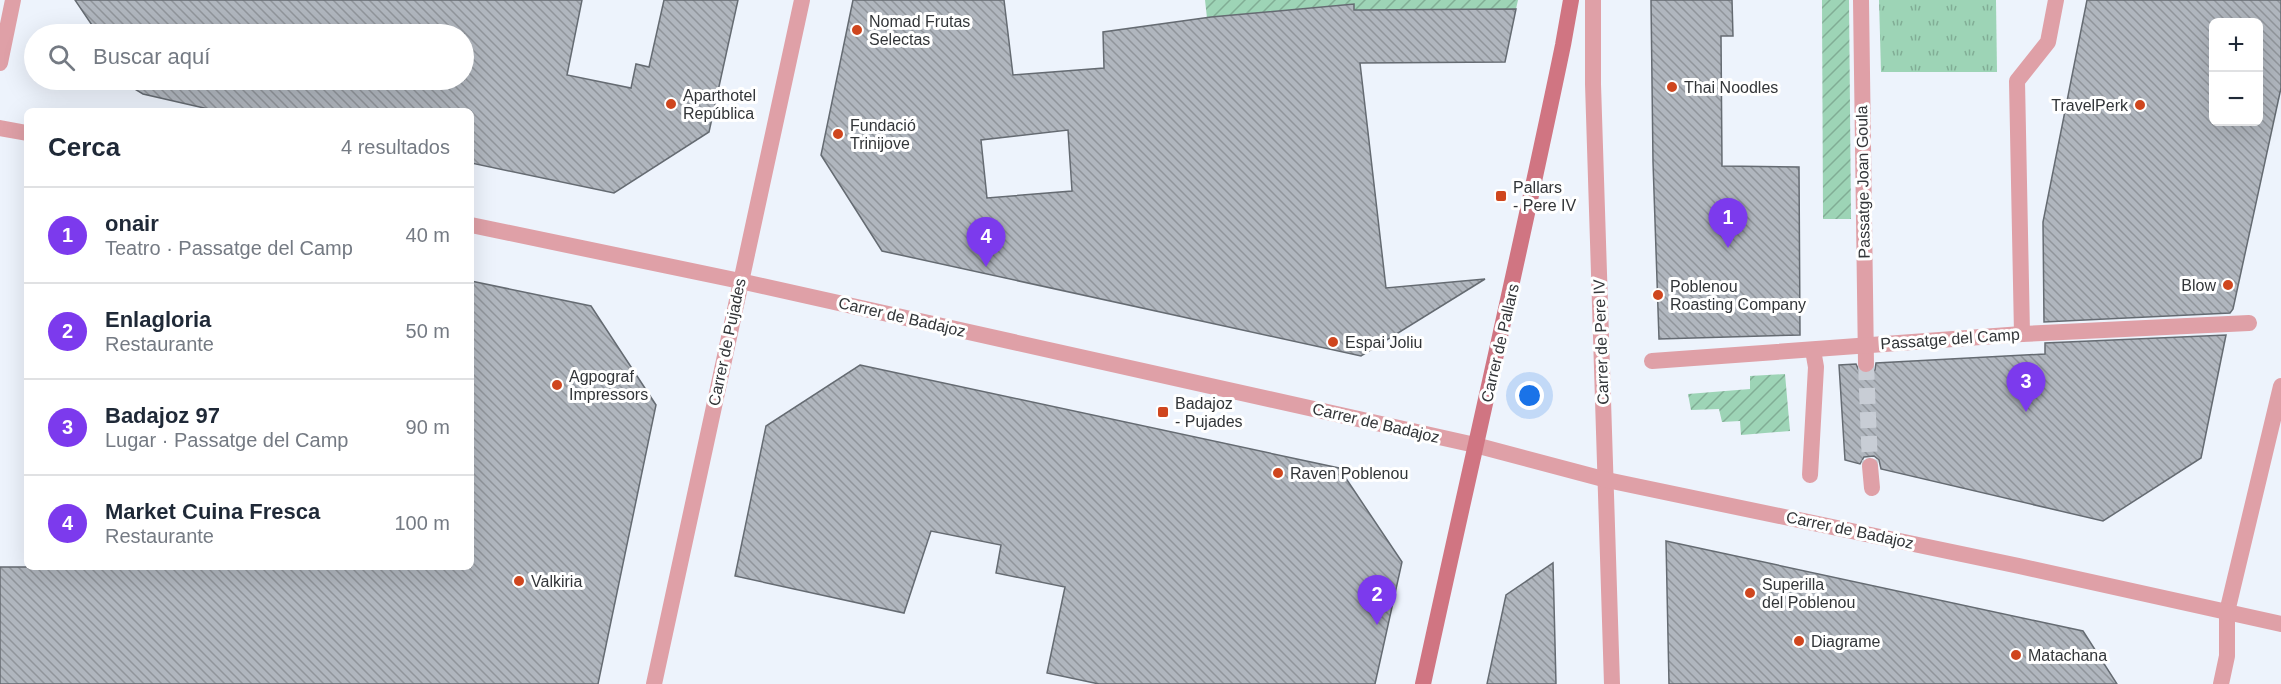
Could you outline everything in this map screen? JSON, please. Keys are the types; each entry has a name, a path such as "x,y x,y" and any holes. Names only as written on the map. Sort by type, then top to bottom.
{"main road":[{"name":"Carrer de Pallars","path":"1423,684 1504,323 1571,0"}],"street":[{"path":"0,63 12,0"},
{"name":"Carrer de Pujades","path":"654,684 801,0"},
{"name":"Carrer de Pere IV","path":"1593,0 1593,84 1612,684"},
{"name":"Passatge Joan Goula","path":"1861,0 1866,364"},
{"path":"2022,334 2017,81 2048,42 2056,0"},
{"path":"0,128 24,133"},
{"name":"Carrer de Badajoz","path":"474,226 740,281 1475,445 1607,480 1984,558 2281,624"},
{"name":"Passatge del Camp","path":"1652,361 2022,334 2249,323"},
{"path":"1810,475 1816,367 1814,350"},
{"path":"2221,684 2227,656 2227,612 2281,386"},
{"path":"1870,466 1872,488"}],"green space":[{"path":"1205,0 1518,0 1516,9 1354,10 1353,4 1207,18"},
{"path":"1822,0 1849,0 1851,219 1823,219"},
{"path":"1879,0 1996,0 1997,72 1881,72"},
{"path":"1785,374 1790,431 1741,435 1740,421 1722,422 1719,409 1691,410 1688,394 1750,389 1750,376"}],"building":[{"path":"75,0 582,0 567,75 631,88 636,64 649,67 664,0 738,0 709,132 614,193 474,164 474,108 204,108 143,94 136,90 474,90 474,24 91,24"},
{"path":"853,0 1004,0 1013,75 1104,68 1103,32 1211,17 1354,4 1354,10 1516,9 1505,62 1360,63 1386,288 1485,279 1361,356 882,251 821,155","holes":["1068,130 1072,191 987,198 981,140"]},
{"path":"1651,0 1732,0 1733,36 1721,36 1722,166 1799,167 1800,335 1659,339 1653,162"},
{"name":"TravelPerk","path":"2087,0 2281,0 2281,88 2233,309 2230,313 2044,322 2043,222"},
{"path":"474,282 591,306 656,405 598,684 0,684 0,567 24,567 24,570 474,570"},
{"path":"2226,335 2201,458 2103,521 1881,469 1879,460 1874,456 1864,457 1860,464 1845,460 1839,365 1856,364 1860,373 1867,374 1875,370 1876,363 2045,354 2045,343"},
{"path":"860,365 1339,468 1402,562 1375,684 1099,684 1047,673 1065,587 996,573 1001,545 931,531 904,613 735,576 766,426"},
{"name":"Diagrame","path":"1666,541 2083,631 2117,684 1669,684"},
{"path":"1553,563 1556,684 1487,684 1506,595"}],"tunnel":[{"path":"1866,364 1870,466"}],"place":[{"name":"Nomad Frutas Selectas","path":"857,30"},
{"name":"Thai Noodles","path":"1672,87"},
{"name":"Aparthotel República","path":"671,104"},
{"name":"TravelPerk","path":"2140,105"},
{"name":"Fundació Trinijove","path":"838,134"},
{"name":"Pallars - Pere IV","path":"1501,196"},
{"name":"onair","path":"1728,248"},
{"name":"Market Cuina Fresca","path":"986,267"},
{"name":"Blow","path":"2228,285"},
{"name":"Poblenou Roasting Company","path":"1658,295"},
{"name":"Espai Joliu","path":"1333,342"},
{"name":"Agpograf Impressors","path":"557,385"},
{"name":"Badajoz - Pujades","path":"1163,412"},
{"name":"Badajoz 97","path":"2026,412"},
{"name":"Raven Poblenou","path":"1278,473"},
{"name":"Valkiria","path":"519,581"},
{"name":"Superilla del Poblenou","path":"1750,593"},
{"name":"Enlagloria","path":"1377,625"},
{"name":"Diagrame","path":"1799,641"},
{"name":"Matachana","path":"2016,655"}]}
